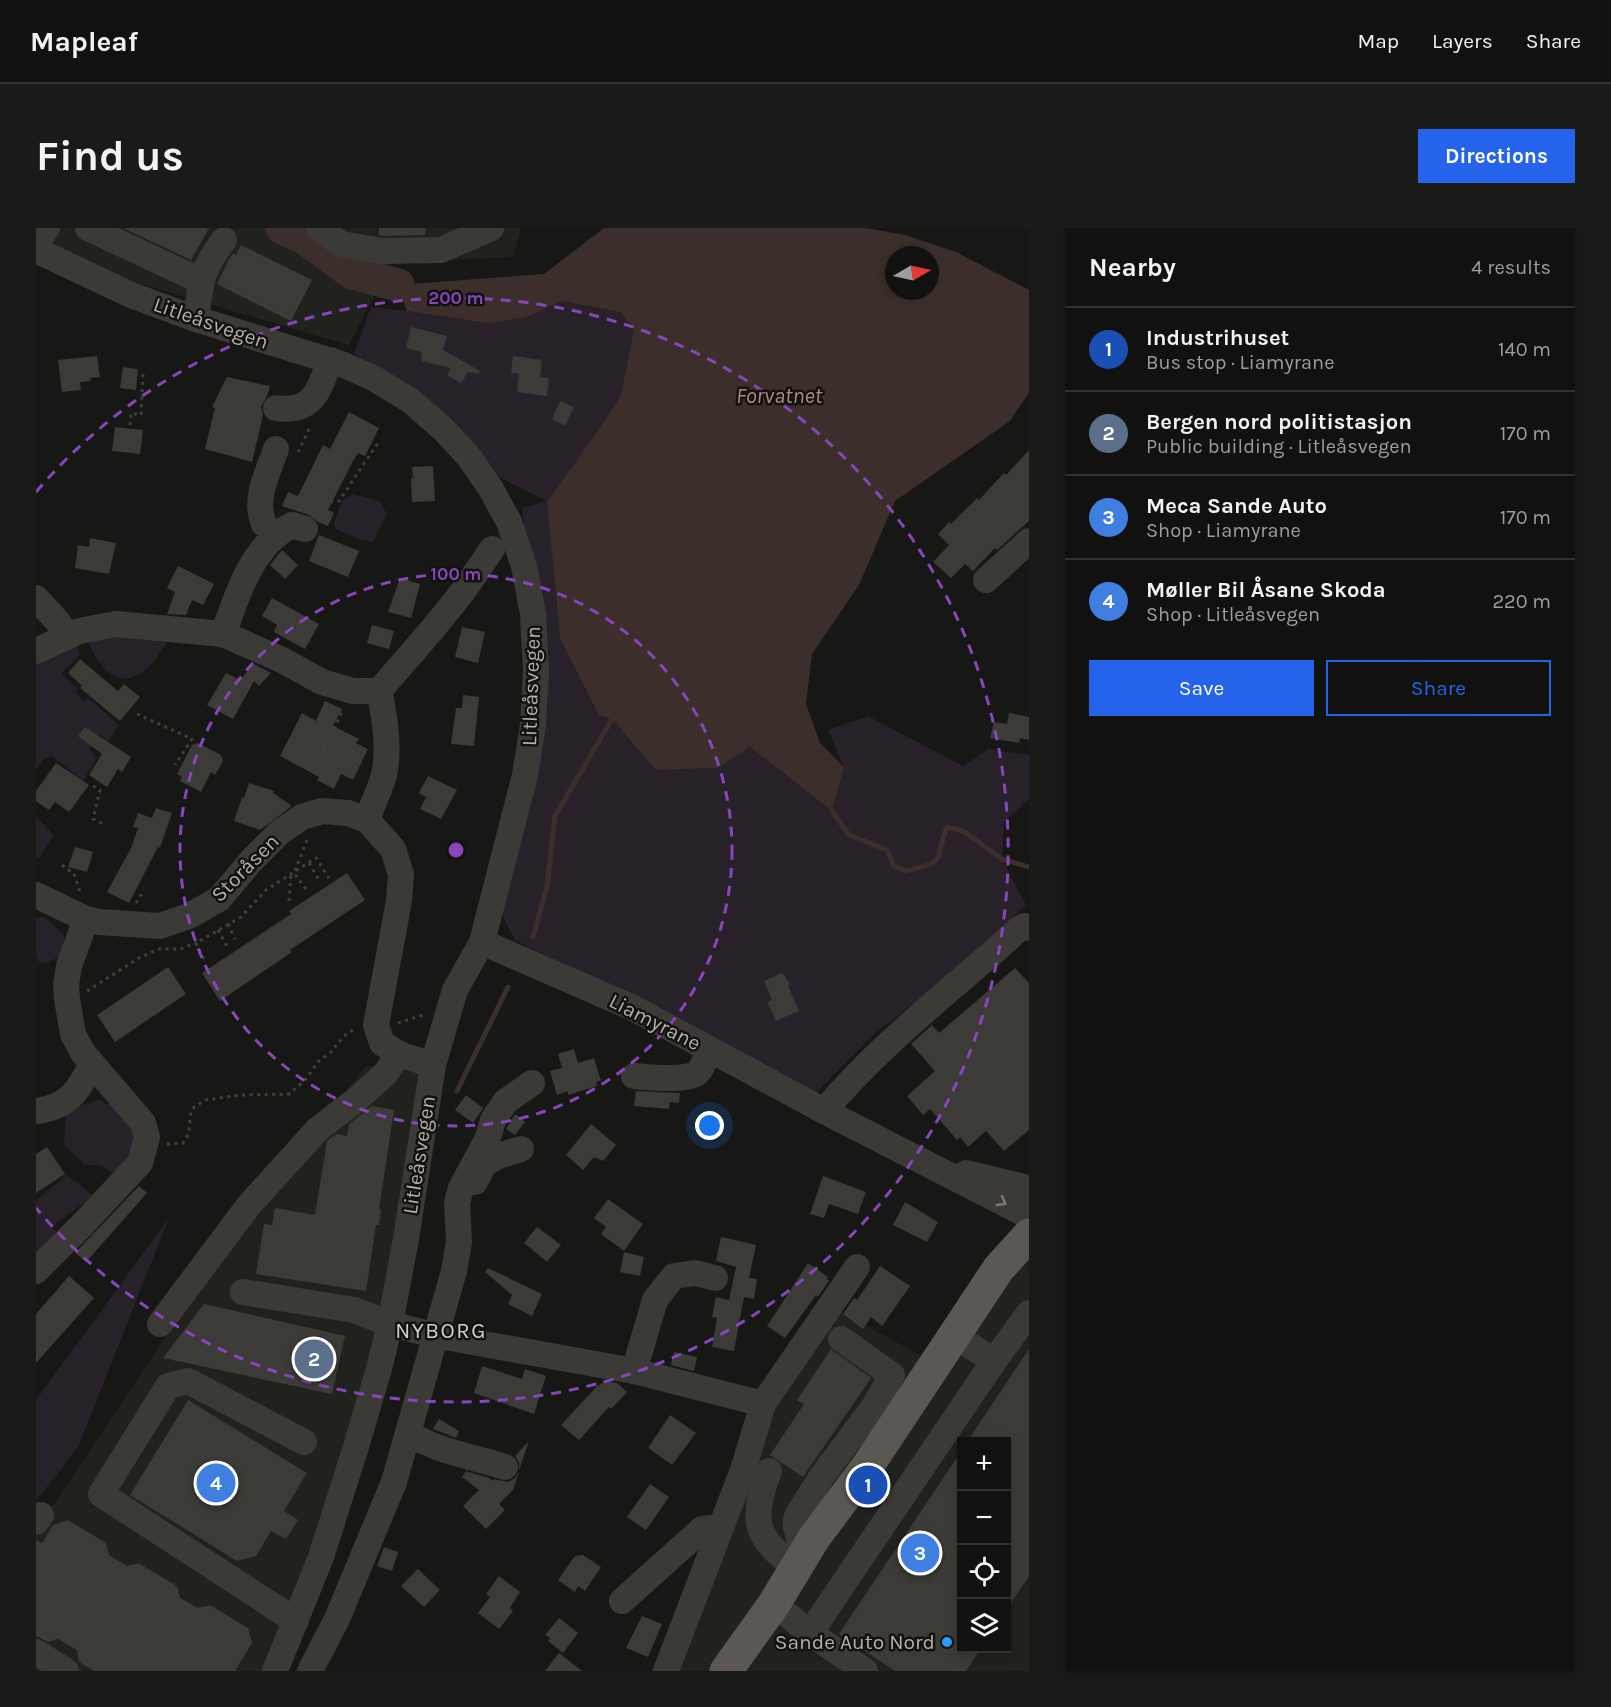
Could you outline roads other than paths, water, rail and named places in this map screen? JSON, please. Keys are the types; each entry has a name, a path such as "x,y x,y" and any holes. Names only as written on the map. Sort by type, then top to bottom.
{"main road":[{"path":"726,1671 774,1604 814,1538 867,1467 999,1268 1029,1235"},
{"path":"963,1322 1029,1263"}],"street":[{"path":"36,244 47,228"},
{"path":"88,228 201,281"},
{"path":"319,228 341,244 382,250 441,250 491,228"},
{"path":"196,319 201,281 207,264 224,240"},
{"name":"Litleåsvegen","path":"36,250 131,295 278,346 330,360 373,378 411,402 444,430 469,457 491,489 509,522 524,566 533,614 536,671 533,725 525,775 482,942 455,990 433,1065 406,1239 390,1324 352,1461 321,1557 275,1671"},
{"path":"276,408 291,410 307,404 319,389 330,360"},
{"path":"264,524 260,515 260,496 286,453"},
{"path":"223,634 236,598 258,553 292,525 305,529"},
{"path":"986,580 1029,541"},
{"path":"379,691 464,591 492,549"},
{"path":"36,598 59,623 66,637"},
{"path":"36,651 88,628 116,624 223,634 282,660 322,682 353,691 379,691"},
{"path":"379,691 384,711 386,743 384,775 367,820 393,849 401,874 399,901 376,1025 382,1043 399,1054 433,1065"},
{"name":"Storåsen","path":"36,895 84,908 99,922 160,926 189,916 219,899 251,861 280,832 302,817 322,811 348,813 367,820"},
{"path":"36,1271 140,1163 147,1137 143,1123 83,1053 73,1034 67,999 69,966 84,908"},
{"path":"824,1111 889,1042 973,972 1019,929 1025,926 1029,928"},
{"name":"Liamyrane","path":"482,942 633,1008 824,1111 1029,1216"},
{"path":"634,1076 656,1078 694,1076 700,1070 709,1049"},
{"path":"160,1324 249,1205 318,1129 385,1074 399,1054"},
{"path":"36,1111 59,1105 68,1100 78,1090 92,1064"},
{"path":"310,1671 337,1619 394,1482 454,1271 459,1242 457,1203 461,1188 488,1138 493,1120 505,1101 532,1083"},
{"path":"458,1222 468,1208 471,1189 484,1164 498,1156 521,1149"},
{"name":"Liamyrane","path":"939,1168 1029,1188"},
{"path":"666,1671 743,1470 763,1404 857,1267"},
{"path":"634,1371 655,1300 674,1276 695,1273 715,1278"},
{"path":"243,1292 354,1310 390,1324 434,1335 634,1371 763,1404"},
{"path":"810,1633 994,1360 1029,1313"},
{"path":"963,1322 994,1360"},
{"path":"814,1538 800,1542 796,1519 834,1460 875,1405 891,1375 841,1339"},
{"path":"296,1621 101,1494 168,1386 188,1381 304,1442"},
{"path":"408,1432 416,1438 448,1450 505,1467"},
{"path":"769,1471 759,1500 759,1523 762,1534 773,1550 797,1567"},
{"path":"622,1601 702,1529 720,1527"},
{"path":"774,1604 810,1633 865,1671"},
{"path":"36,1652 66,1671"}],"water":[{"name":"Forvatnet","path":"604,228 866,228 905,235 938,246 885,246 885,300 939,300 939,246 956,252 1029,290 1029,392 1010,421 895,501 859,585 812,654 806,704 820,743 844,767 832,811 750,747 718,768 656,770 612,719 599,715 560,638 547,502 621,395 634,328 620,312 561,301 527,317 489,323 407,311 398,285 544,274"}],"waterway":[{"path":"282,228 303,237 352,273 398,285"},
{"path":"533,937 547,887 555,816 612,719"},
{"path":"832,811 849,835 887,850 894,866 906,871 934,862 939,854 947,827 963,831 1002,859 1029,867"},
{"path":"457,1091 508,987"}],"place":[{"name":"Bergen nord politistasjon","path":"314,1359"},
{"name":"Møller Bil Åsane Skoda","path":"216,1483"},
{"name":"Industrihuset","path":"868,1485"},
{"name":"Meca Sande Auto","path":"920,1553"},
{"name":"Sande Auto Nord","path":"947,1642"}],"district":[{"name":"NYBORG","path":"441,1330"}]}
